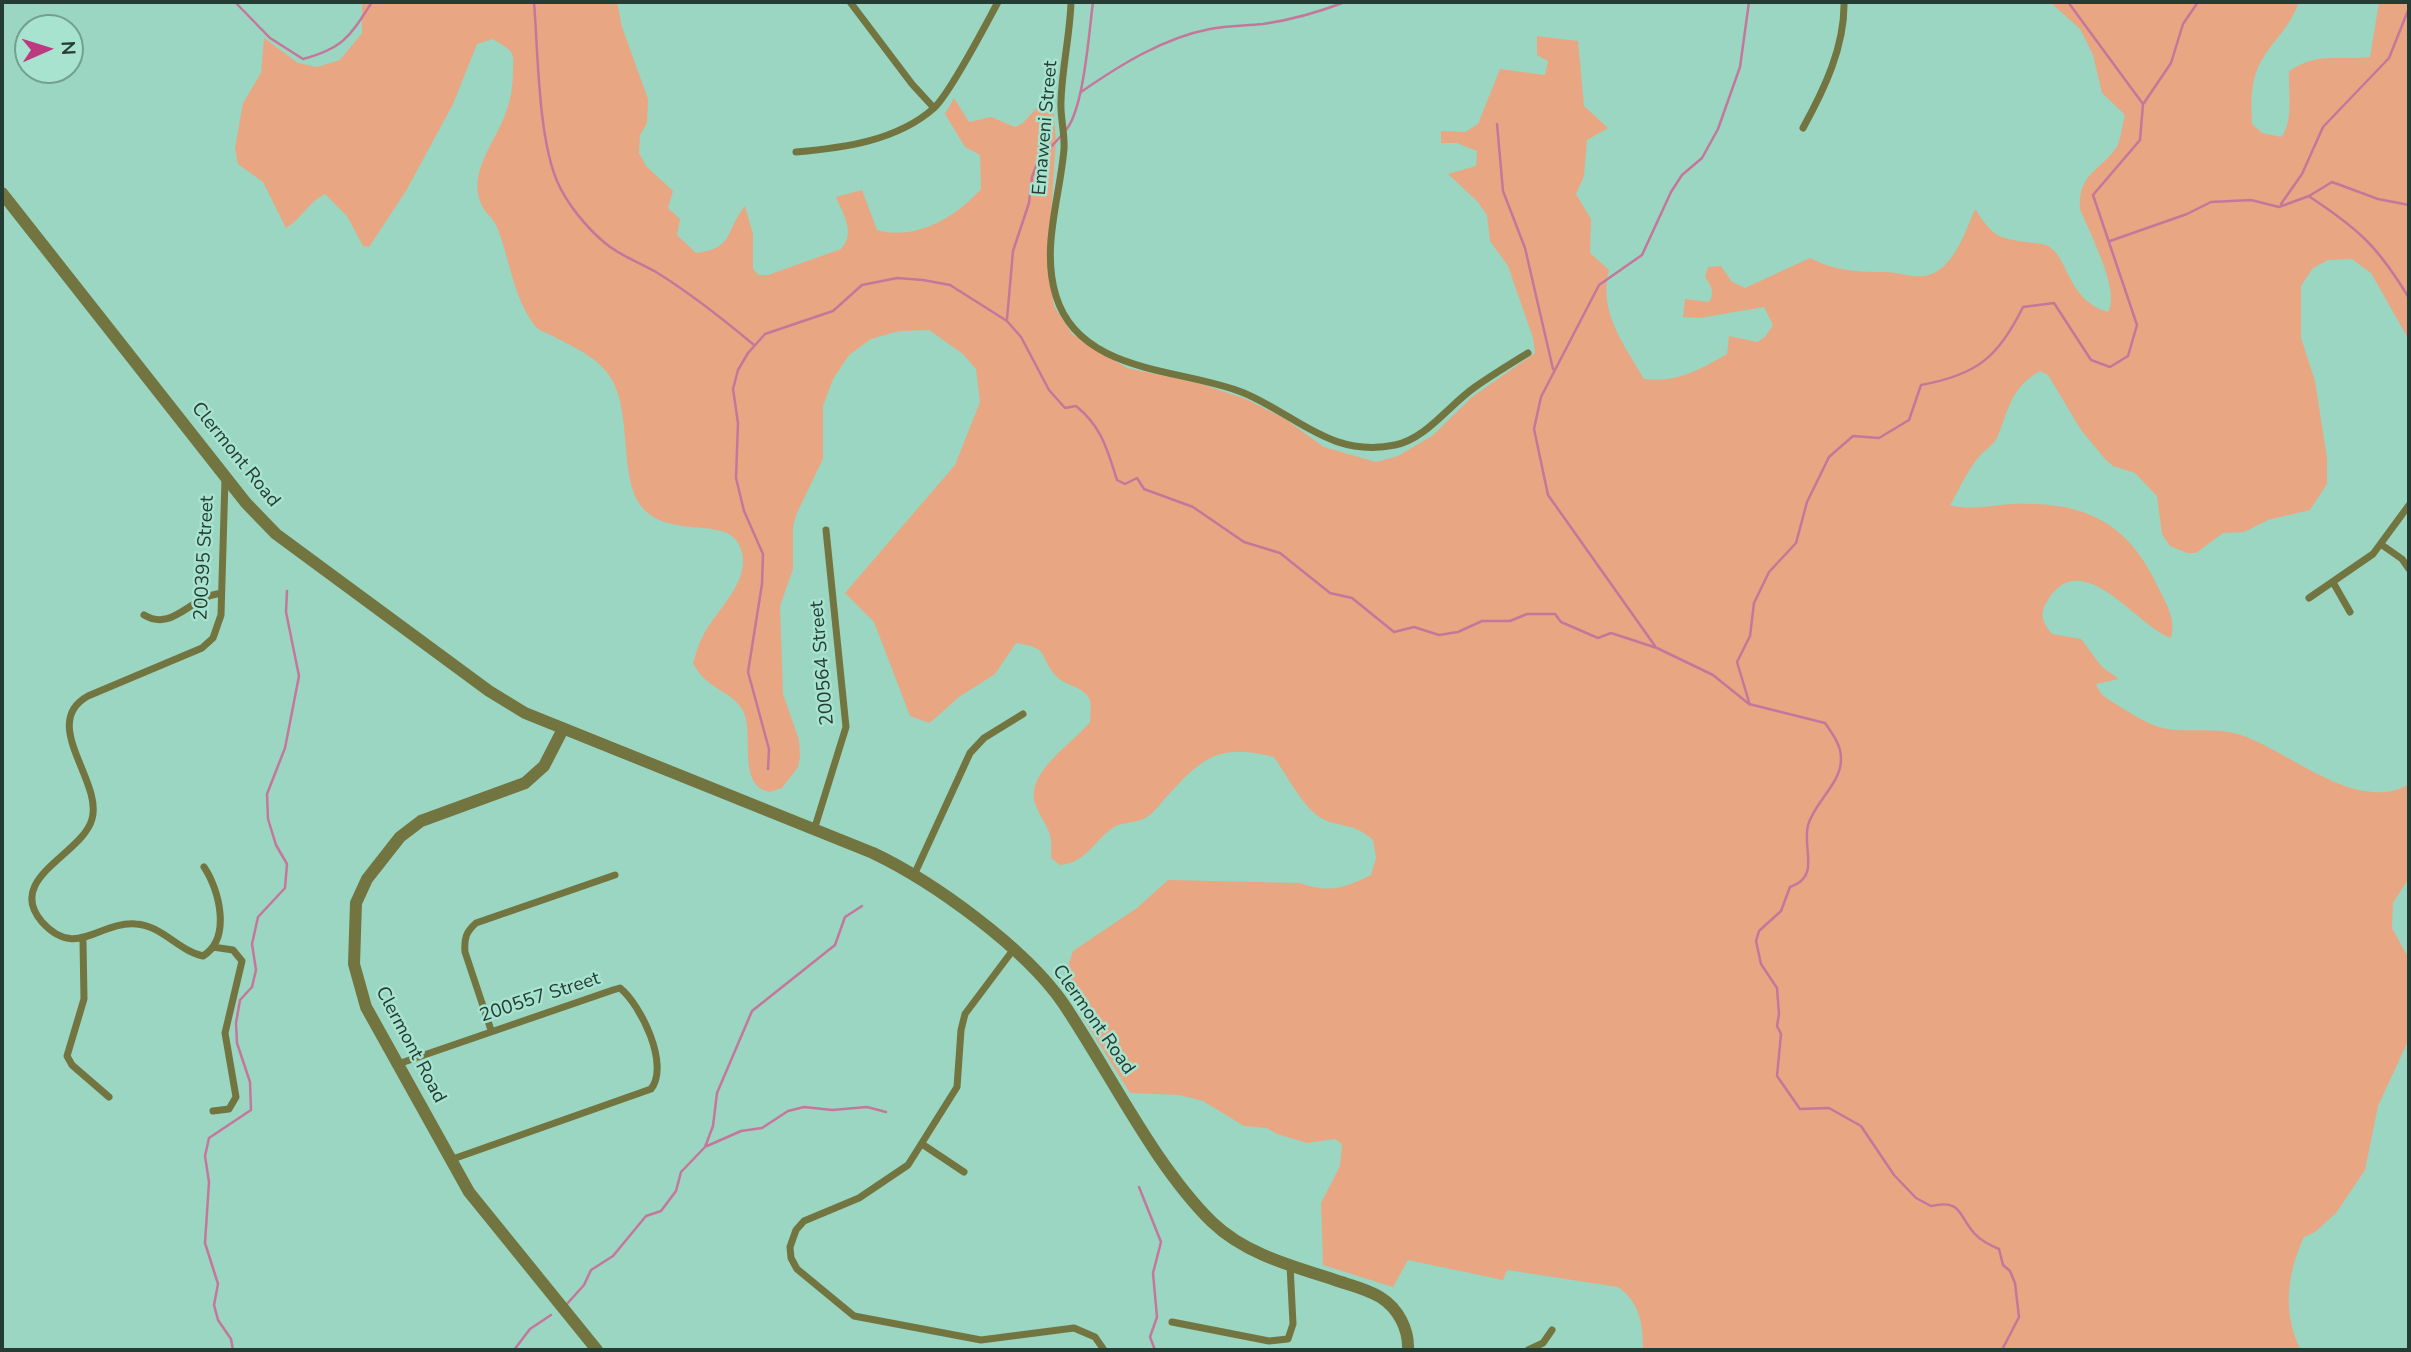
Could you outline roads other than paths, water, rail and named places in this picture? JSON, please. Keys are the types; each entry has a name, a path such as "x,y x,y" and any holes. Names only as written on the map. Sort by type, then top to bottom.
{"street":[{"path":"850,2 912,84 934,108"},
{"path":"796,152 841,148 875,139 916,121 934,108 998,2"},
{"name":"Emaweni Street","path":"1071,2 1068,51 1062,79 1064,143 1052,229 1056,295 1063,312 1083,335 1135,365 1236,390 1330,440 1361,448 1398,445 1415,438 1474,387 1528,353"},
{"path":"1803,128 1826,86 1842,27 1844,2"},
{"name":"Clermont Road","path":"2,194 276,534 489,691 525,713 873,853 914,875 1013,950 1047,983 1174,1176 1204,1213 1241,1244 1290,1265 1380,1297 1401,1320 1408,1350"},
{"name":"200395 Street","path":"83,941 49,928 37,914 33,902 33,893 41,876 80,838 92,820 93,795 72,743 69,723 88,696 202,648 213,638 219,623 225,474"},
{"path":"2309,598 2334,584 2382,545 2409,505"},
{"name":"200564 Street","path":"814,831 846,727 826,530"},
{"path":"2382,545 2402,559 2409,569"},
{"path":"2334,584 2350,612"},
{"path":"144,615 156,621 167,621 200,598 221,593"},
{"path":"914,875 970,753 984,738 1023,714"},
{"name":"Clermont Road","path":"563,729 544,766 535,776 514,788 440,814 410,828 360,891 354,918 356,979 366,1007 397,1065 449,1160 480,1209 597,1350"},
{"path":"204,867 219,898 219,925 213,947"},
{"path":"491,1030 465,952 464,940 468,930 477,923 500,914 615,874"},
{"path":"109,1097 72,1065 67,1053 84,999 83,941 118,925 137,924 152,928 199,956 213,947 233,950 242,961 225,1033 236,1097 229,1109 213,1111"},
{"path":"1013,950 965,1014 961,1030 957,1087 908,1165 859,1198 804,1222 796,1230 790,1247 791,1258 797,1269 854,1316 981,1340 1074,1328 1091,1334 1104,1350"},
{"name":"200557 Street","path":"397,1065 491,1030 620,988 639,1007 658,1064 657,1078 645,1093 449,1160"},
{"path":"922,1144 964,1172"},
{"path":"1171,1322 1269,1341 1288,1339 1293,1324 1290,1265"},
{"path":"1528,1350 1543,1343 1552,1330"}],"waterway":[{"path":"235,2 270,38 303,59 328,50 345,39 372,2"},
{"path":"534,2 542,118 551,162 566,198 584,222 611,248 656,272 754,345"},
{"path":"1065,131 1077,106 1081,89 1093,2"},
{"path":"1081,92 1159,46 1193,33 1284,20 1345,2"},
{"path":"1655,646 1548,495 1534,429 1541,397 1599,285 1642,255 1671,192 1682,175 1702,158 1718,129 1740,67 1749,2"},
{"path":"1749,702 1737,662 1750,636 1754,603 1769,572 1796,543 1807,502 1829,457 1853,436 1879,438 1909,420 1921,385 1957,376 1983,361 2004,339 2023,307 2054,303 2091,360 2110,367 2128,356 2137,325 2093,195 2140,140 2143,104 2068,2"},
{"path":"2144,103 2171,63 2183,24 2198,2"},
{"path":"2281,204 2302,174 2323,127 2389,58 2409,8"},
{"path":"1497,124 1503,191 1525,248 1553,369"},
{"path":"1007,319 1013,251 1029,203 1032,177 1038,161 1061,136"},
{"path":"2110,241 2187,214 2211,202 2251,200 2279,207 2309,196 2332,182 2378,199 2409,205"},
{"path":"2310,197 2367,241 2409,298"},
{"path":"768,769 769,749 748,672 762,584 763,554 744,511 736,478 738,423 733,389 738,370 748,353 765,334 833,311 862,285 897,278 950,285 1007,321 1021,337 1049,390 1065,408 1076,406 1098,430 1117,480 1125,484 1137,478 1144,489 1193,507 1244,542 1280,553 1330,593 1352,598 1394,632 1414,627 1439,635 1458,632 1482,621 1510,621 1527,614 1555,614 1561,622 1598,638 1611,633 1657,648 1713,675 1749,704 1825,723 1836,739 1841,758 1840,767 1808,825 1808,869 1805,876 1790,887 1781,911 1759,931 1756,941 1761,964 1777,988 1777,1026 1781,1034 1777,1076 1800,1109 1829,1108 1861,1126 1894,1175 1916,1198 1931,1206 1941,1204 1954,1207 1977,1236 1999,1249 2003,1265 2010,1271 2015,1283 2019,1317 2002,1350"},
{"path":"233,1350 231,1339 218,1320 214,1305 218,1284 205,1243 209,1182 205,1156 209,1138 251,1110 250,1082 237,1043 236,1023 240,1000 252,987 256,970 252,944 258,917 285,888 287,864 276,845 268,819 267,794 285,748 299,676 286,612 287,591"},
{"path":"566,1305 584,1285 591,1270 613,1256 646,1216 661,1211 676,1191 681,1172 705,1147 713,1126 717,1093 752,1011 835,945 845,917 862,906"},
{"path":"707,1146 741,1131 762,1128 788,1111 804,1107 832,1110 867,1107 886,1112"},
{"path":"1139,1187 1161,1242 1153,1273 1157,1317 1150,1337 1155,1350"},
{"path":"514,1350 530,1329 551,1315"}]}
